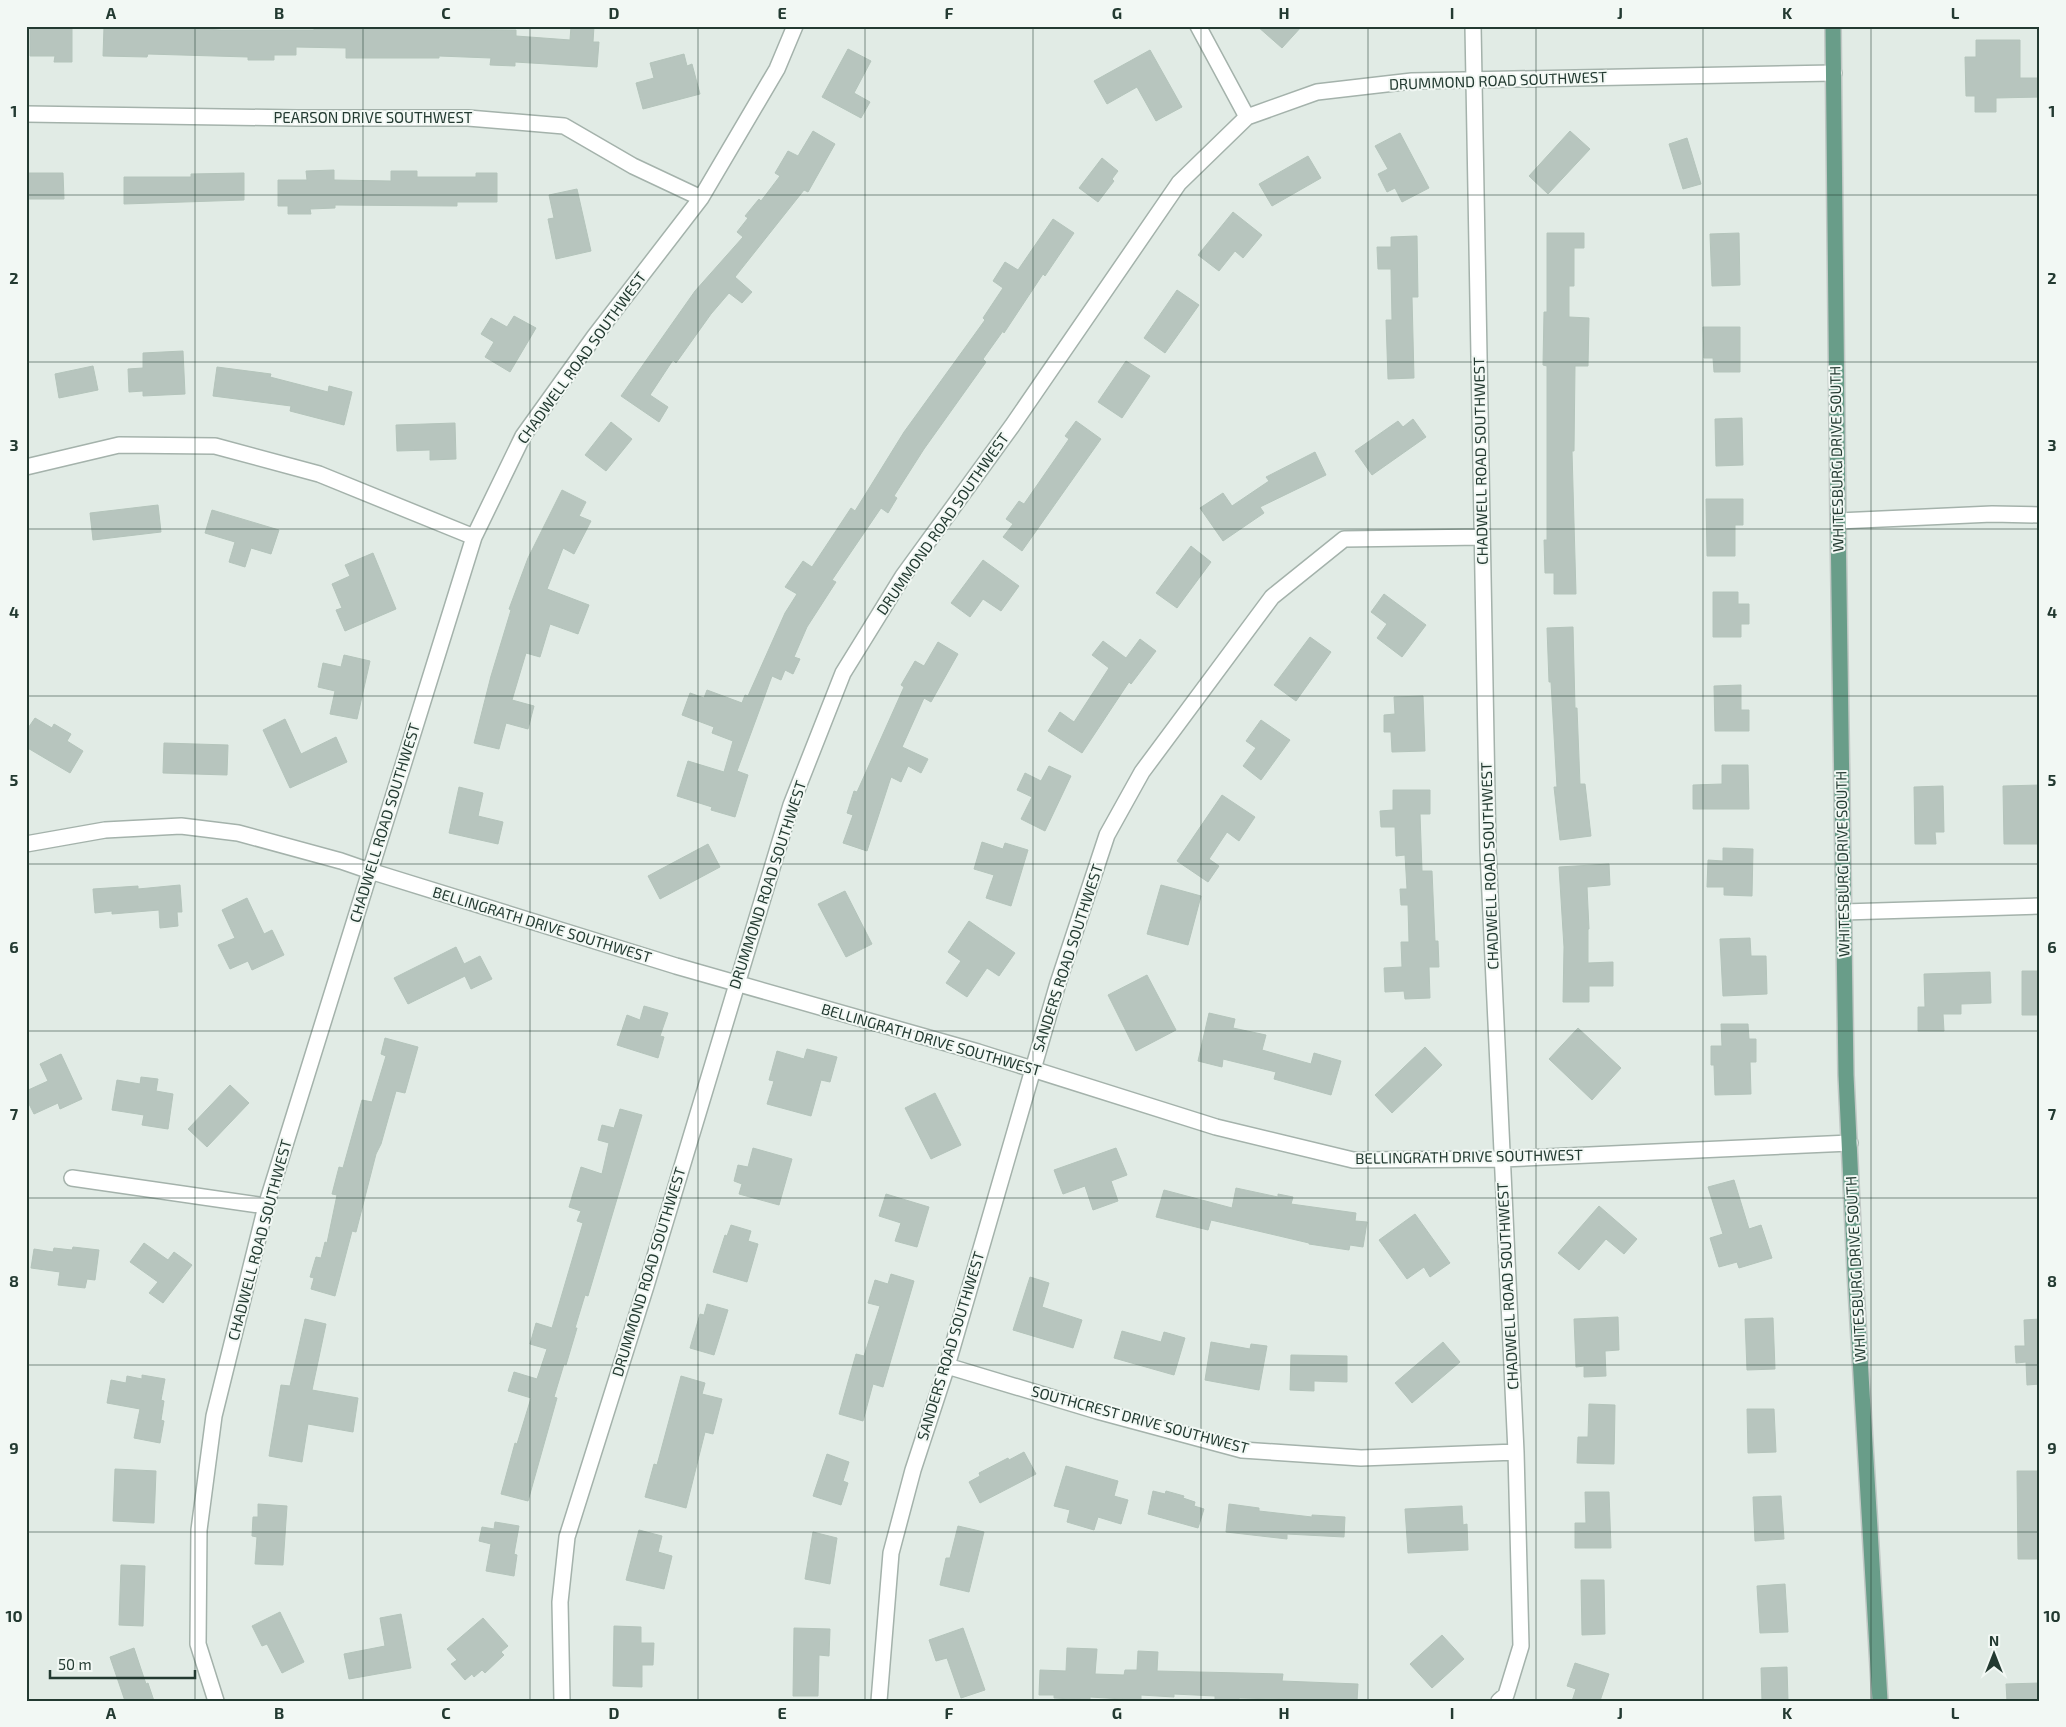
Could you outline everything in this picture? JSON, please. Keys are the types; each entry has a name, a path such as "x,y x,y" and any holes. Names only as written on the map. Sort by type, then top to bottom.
{"main road":[{"name":"WHITESBURG DRIVE SOUTH","path":"1833,26 1838,521 1844,912 1850,1143 1880,1701"}],"street":[{"name":"CHADWELL ROAD SOUTHWEST","path":"216,1701 198,1644 199,1530 214,1416 266,1206 474,537 523,436 594,337 701,198 777,69 795,26"},
{"path":"1198,26 1247,116"},
{"name":"CHADWELL ROAD SOUTHWEST","path":"1473,26 1488,851 1516,1452 1521,1646 1506,1695 1500,1701"},
{"name":"DRUMMOND ROAD SOUTHWEST","path":"562,1701 560,1602 567,1537 649,1277 790,806 843,673 902,576 1012,426 1179,183 1247,116 1317,92 1412,81 1834,73"},
{"name":"PEARSON DRIVE SOUTHWEST","path":"26,114 298,118 468,118 564,126 633,166 701,198"},
{"path":"26,468 119,445 215,446 318,474 474,537"},
{"path":"1838,521 1992,514 2040,515"},
{"name":"SANDERS ROAD SOUTHWEST","path":"879,1701 891,1553 913,1470 947,1366 1058,983 1107,835 1142,772 1272,597 1344,539 1482,537"},
{"name":"BELLINGRATH DRIVE SOUTHWEST","path":"26,844 105,830 181,826 238,833 341,860 370,872 736,983 1033,1070 1216,1127 1353,1160 1502,1159 1850,1143"},
{"path":"1844,912 2040,906"},
{"path":"72,1178 266,1206"},
{"name":"SOUTHCREST DRIVE SOUTHWEST","path":"947,1366 1097,1411 1242,1450 1361,1458 1516,1452"}],"building":[{"path":"30,26 72,26 72,62 54,62 55,56 30,56"},
{"path":"183,26 204,26 204,29 221,30 314,30 314,26 410,26 410,29 516,30 516,36 570,40 571,26 594,26 593,42 599,42 597,67 515,62 515,66 490,65 491,58 439,56 439,58 346,58 346,48 296,47 296,55 274,55 274,60 248,60 248,57 148,54 147,57 103,56 104,27 183,28"},
{"path":"1257,26 1302,26 1282,48"},
{"path":"1976,40 2020,40 2020,78 2040,78 2040,97 1996,98 1996,112 1975,112 1975,96 1966,96 1965,57 1976,57"},
{"path":"848,49 871,61 854,93 870,102 861,118 822,97"},
{"path":"1150,50 1182,107 1156,121 1137,87 1107,104 1094,81"},
{"path":"684,54 687,66 692,64 700,94 643,109 636,83 654,78 650,63"},
{"path":"813,131 835,144 808,192 804,190 735,277 752,292 742,303 729,293 711,314 676,363 673,360 650,395 668,407 659,422 621,396 695,291 743,237 737,232 748,218 745,216 759,199 761,201 780,176 775,173 788,151 798,156"},
{"path":"1570,131 1590,149 1548,194 1529,176"},
{"path":"1400,133 1429,188 1402,202 1395,188 1387,192 1378,174 1388,169 1375,146"},
{"path":"1687,138 1701,184 1683,189 1669,144"},
{"path":"1308,156 1321,178 1272,206 1259,184"},
{"path":"1102,158 1118,171 1112,179 1114,181 1098,202 1079,188"},
{"path":"334,170 334,180 391,181 391,171 417,171 417,177 476,177 476,173 497,173 497,202 457,202 457,206 335,205 335,208 310,209 311,214 288,214 288,206 278,206 278,180 307,180 306,171"},
{"path":"26,173 63,173 64,199 26,199"},
{"path":"244,173 244,200 124,204 124,177 191,177 191,174"},
{"path":"577,189 591,251 556,259 548,219 554,218 549,195"},
{"path":"1233,212 1262,235 1243,258 1235,251 1219,271 1198,255"},
{"path":"1053,219 1074,233 1045,276 1043,274 1004,333 1003,331 983,359 986,362 924,449 894,496 897,498 888,513 881,508 832,580 836,582 807,627 794,657 800,659 793,674 785,670 781,680 772,676 737,771 748,775 735,817 711,810 712,807 677,796 688,761 724,772 733,741 712,733 714,727 682,715 690,693 704,698 707,690 742,703 745,695 748,696 785,613 797,594 785,587 803,561 812,567 851,508 855,511 904,432 985,320 983,318 1003,288 993,281 1005,262 1018,270"},
{"path":"1547,233 1584,233 1584,248 1574,248 1574,286 1569,286 1569,317 1589,318 1588,366 1575,366 1574,451 1572,451 1576,594 1554,594 1554,573 1545,573 1544,540 1547,540 1547,366 1543,365 1544,312 1547,312"},
{"path":"1739,233 1740,285 1712,286 1710,234"},
{"path":"1417,236 1418,297 1412,297 1414,378 1388,379 1386,320 1392,320 1391,269 1378,269 1377,247 1391,247 1391,237"},
{"path":"1177,290 1199,305 1165,353 1144,338"},
{"path":"514,316 536,328 510,372 485,357 494,342 481,334 491,318 507,327"},
{"path":"1703,327 1740,327 1740,372 1714,372 1713,358 1704,358"},
{"path":"183,351 185,394 143,396 143,391 129,392 128,369 143,368 143,353"},
{"path":"1126,361 1150,376 1122,418 1098,402"},
{"path":"93,366 98,390 59,398 55,374"},
{"path":"217,367 271,374 270,377 328,392 329,386 352,392 344,425 290,411 291,406 213,396"},
{"path":"1742,418 1743,465 1716,466 1715,419"},
{"path":"1413,419 1426,437 1372,475 1355,451 1398,421 1403,427"},
{"path":"1076,421 1101,439 1022,551 1003,537 1013,524 1006,519 1019,501 1024,504 1069,439 1065,436"},
{"path":"611,422 632,439 606,471 585,455"},
{"path":"455,423 456,459 430,460 430,450 397,451 396,425"},
{"path":"1315,452 1326,475 1260,507 1264,513 1223,541 1200,508 1223,493 1232,506 1269,481 1266,477"},
{"path":"562,490 586,502 579,516 591,521 574,554 563,548 547,589 589,605 578,634 550,624 540,657 526,653 512,700 534,706 528,729 506,723 499,749 474,743 491,676 511,610 509,609 528,558"},
{"path":"1706,499 1743,499 1743,525 1735,525 1735,556 1707,556"},
{"path":"158,505 161,532 93,540 90,513"},
{"path":"212,510 279,530 271,554 251,548 245,567 229,562 235,542 205,533"},
{"path":"1191,546 1211,562 1177,608 1156,593"},
{"path":"373,553 396,609 345,631 336,610 342,608 332,584 350,576 345,565"},
{"path":"983,560 1019,586 1001,611 983,599 970,617 951,603"},
{"path":"1713,592 1738,592 1738,604 1749,604 1749,624 1741,624 1741,637 1713,637"},
{"path":"1384,594 1426,625 1402,657 1377,638 1387,624 1371,612"},
{"path":"1573,627 1575,708 1577,708 1580,784 1585,784 1591,836 1560,840 1554,787 1557,787 1547,628"},
{"path":"1310,637 1331,652 1296,701 1274,685"},
{"path":"1140,639 1156,651 1131,684 1129,682 1082,753 1048,731 1060,712 1074,722 1109,668 1092,655 1103,641 1126,658"},
{"path":"938,642 958,654 931,702 924,698 902,747 928,759 921,773 908,766 901,782 891,777 867,851 843,843 853,815 847,813 854,791 857,792 904,687 901,685 915,661 924,666"},
{"path":"344,655 370,661 357,719 330,714 335,691 318,687 323,663 341,667"},
{"path":"1741,685 1741,710 1749,710 1749,731 1715,731 1714,686"},
{"path":"1423,696 1425,751 1392,752 1391,732 1384,732 1384,715 1395,714 1394,697"},
{"path":"35,718 52,728 54,724 71,734 67,741 83,751 70,773 26,747 26,731"},
{"path":"285,719 301,754 336,737 347,762 290,788 263,730"},
{"path":"1261,720 1290,740 1261,780 1243,766 1256,748 1246,741"},
{"path":"164,743 228,745 227,775 163,773"},
{"path":"1722,765 1748,765 1749,809 1693,809 1693,785 1722,784"},
{"path":"1049,766 1071,776 1045,831 1021,819 1032,797 1017,790 1025,773 1041,781"},
{"path":"2040,785 2040,844 2004,844 2003,786"},
{"path":"1943,786 1944,832 1935,832 1936,844 1915,844 1914,787"},
{"path":"459,787 483,793 478,816 503,822 498,844 449,833"},
{"path":"1393,790 1430,790 1430,814 1420,814 1422,871 1432,871 1435,941 1438,941 1439,967 1429,967 1430,998 1405,999 1404,991 1385,992 1384,968 1402,967 1401,942 1409,942 1408,905 1401,905 1400,889 1407,889 1405,855 1396,856 1395,827 1381,827 1380,811 1393,810"},
{"path":"1222,795 1255,817 1239,841 1227,832 1209,859 1219,866 1208,882 1177,861"},
{"path":"982,842 1003,849 1005,843 1028,850 1011,906 986,898 994,875 974,869"},
{"path":"708,844 720,867 660,899 648,876"},
{"path":"1723,848 1753,849 1752,896 1724,895 1724,887 1707,887 1708,860 1723,861"},
{"path":"1609,864 1610,885 1587,887 1588,963 1613,962 1613,986 1589,986 1589,1002 1563,1002 1564,947 1559,867"},
{"path":"180,885 182,912 177,912 178,926 160,928 159,910 112,914 112,911 95,913 93,889 138,886 138,889"},
{"path":"1161,885 1201,896 1188,945 1147,934"},
{"path":"845,891 872,944 846,957 818,904"},
{"path":"247,898 264,934 272,930 284,955 252,970 248,961 230,969 218,945 235,938 222,910"},
{"path":"969,921 1015,953 999,976 987,968 967,997 946,983 961,961 948,952"},
{"path":"1750,938 1751,956 1766,956 1767,994 1723,996 1720,939"},
{"path":"456,947 464,964 480,956 492,979 471,989 465,976 408,1004 394,978"},
{"path":"2022,971 2040,971 2040,1015 2022,1015"},
{"path":"1990,972 1991,1003 1961,1004 1961,1014 1943,1014 1944,1031 1918,1031 1918,1007 1925,1007 1924,974"},
{"path":"1147,975 1176,1030 1136,1051 1108,995"},
{"path":"644,1006 668,1013 660,1036 664,1037 658,1058 617,1045 627,1015 640,1020"},
{"path":"1209,1013 1235,1019 1233,1028 1266,1035 1262,1050 1311,1064 1314,1053 1341,1061 1331,1095 1274,1079 1276,1072 1223,1059 1222,1067 1198,1061"},
{"path":"1721,1024 1748,1024 1749,1039 1756,1039 1756,1062 1750,1062 1751,1094 1715,1095 1714,1065 1711,1065 1711,1046 1722,1046"},
{"path":"1578,1028 1621,1068 1592,1100 1549,1059"},
{"path":"385,1038 418,1047 405,1093 396,1091 381,1144 376,1154 356,1232 352,1231 335,1296 311,1289 314,1278 310,1277 316,1257 321,1258 325,1242 327,1243 337,1195 332,1194 339,1167 343,1168 362,1100 372,1102 386,1056 381,1054"},
{"path":"1425,1047 1442,1065 1392,1113 1375,1095"},
{"path":"807,1049 837,1057 830,1082 821,1080 811,1116 767,1104 774,1081 769,1080 777,1051 804,1059"},
{"path":"61,1054 82,1099 60,1109 58,1103 34,1114 26,1098 26,1091 48,1081 40,1064"},
{"path":"141,1077 158,1079 156,1091 173,1094 168,1129 142,1125 144,1115 112,1110 117,1080 140,1084"},
{"path":"230,1085 249,1103 207,1147 188,1129"},
{"path":"935,1093 961,1145 931,1159 905,1108"},
{"path":"620,1109 642,1115 588,1296 585,1295 566,1365 564,1364 554,1397 557,1398 528,1501 501,1494 515,1443 517,1444 531,1398 508,1391 514,1372 537,1379 547,1349 530,1344 536,1323 552,1328 583,1223 577,1221 581,1211 569,1207 581,1167 602,1174 609,1143 598,1140 602,1125 614,1128"},
{"path":"753,1148 792,1159 779,1205 739,1194 742,1184 734,1181 738,1165 748,1167"},
{"path":"1116,1148 1127,1175 1111,1181 1118,1201 1093,1210 1085,1186 1063,1194 1054,1170"},
{"path":"1734,1180 1749,1229 1761,1225 1772,1258 1739,1268 1737,1262 1719,1267 1710,1238 1723,1234 1708,1187"},
{"path":"1236,1188 1278,1197 1278,1194 1293,1197 1291,1204 1356,1213 1355,1221 1367,1222 1363,1247 1350,1245 1349,1250 1309,1244 1211,1220 1208,1230 1156,1217 1164,1190 1232,1208"},
{"path":"886,1194 929,1207 917,1247 895,1241 901,1223 879,1216"},
{"path":"1599,1206 1637,1239 1624,1254 1606,1239 1579,1270 1558,1253"},
{"path":"1415,1214 1450,1263 1430,1277 1424,1267 1407,1279 1379,1240"},
{"path":"731,1225 751,1231 748,1241 758,1244 747,1282 713,1272 725,1235 727,1236"},
{"path":"144,1243 168,1260 174,1252 192,1265 163,1303 149,1293 158,1282 130,1262"},
{"path":"73,1247 99,1250 95,1280 87,1279 85,1288 58,1285 60,1272 31,1268 34,1249 53,1252 54,1248 72,1250"},
{"path":"891,1274 914,1281 883,1387 873,1384 863,1421 839,1414 856,1354 864,1356 880,1306 868,1303 875,1280 888,1284"},
{"path":"1030,1277 1049,1283 1042,1307 1082,1320 1073,1348 1013,1330"},
{"path":"707,1304 728,1310 714,1355 690,1348 700,1314 704,1315"},
{"path":"1618,1317 1619,1350 1605,1351 1606,1376 1584,1377 1584,1366 1576,1367 1574,1319"},
{"path":"1773,1318 1775,1369 1747,1370 1745,1319"},
{"path":"305,1319 326,1324 312,1390 358,1398 353,1432 308,1424 302,1462 269,1456 281,1385 290,1386"},
{"path":"2040,1319 2040,1384 2027,1385 2026,1362 2016,1363 2015,1346 2025,1346 2024,1320"},
{"path":"1122,1331 1161,1342 1164,1332 1185,1338 1174,1375 1114,1358"},
{"path":"1211,1342 1250,1349 1251,1344 1267,1346 1259,1390 1205,1380"},
{"path":"1443,1342 1460,1362 1412,1403 1395,1383"},
{"path":"1291,1355 1347,1356 1347,1382 1314,1381 1314,1391 1290,1390"},
{"path":"142,1375 165,1379 161,1400 164,1401 161,1420 164,1421 160,1443 134,1438 140,1409 107,1403 111,1380 126,1383 127,1376 142,1379"},
{"path":"681,1376 705,1383 702,1394 722,1399 713,1434 705,1432 686,1508 645,1497 654,1464 657,1465"},
{"path":"1589,1404 1615,1405 1614,1464 1577,1463 1578,1437 1588,1437"},
{"path":"1747,1409 1774,1409 1776,1452 1748,1453"},
{"path":"1024,1452 1036,1474 980,1503 969,1482 980,1476 979,1473"},
{"path":"827,1454 849,1462 843,1481 848,1483 841,1505 813,1496"},
{"path":"1066,1466 1118,1481 1114,1496 1128,1500 1121,1524 1098,1517 1094,1530 1067,1522 1070,1510 1054,1506"},
{"path":"115,1469 156,1471 154,1523 113,1521"},
{"path":"2017,1471 2040,1471 2040,1559 2018,1559"},
{"path":"1153,1491 1165,1494 1166,1491 1184,1496 1183,1498 1195,1502 1194,1506 1204,1509 1198,1528 1148,1514"},
{"path":"1585,1492 1609,1492 1611,1548 1575,1548 1575,1523 1586,1523"},
{"path":"1781,1496 1784,1539 1755,1541 1753,1497"},
{"path":"258,1504 287,1506 283,1565 255,1564 257,1537 252,1536 253,1517 258,1517"},
{"path":"1229,1504 1259,1508 1259,1511 1312,1517 1312,1515 1345,1517 1344,1537 1287,1534 1287,1539 1226,1532"},
{"path":"1462,1506 1463,1525 1467,1524 1468,1550 1408,1553 1405,1509"},
{"path":"495,1522 519,1526 514,1554 517,1555 514,1576 486,1571 491,1544 479,1541 482,1527 494,1529"},
{"path":"958,1526 984,1532 969,1592 940,1585 946,1558 950,1558"},
{"path":"639,1530 662,1536 658,1552 672,1556 664,1589 626,1580"},
{"path":"813,1532 837,1538 830,1584 805,1579"},
{"path":"121,1565 145,1566 143,1626 119,1625"},
{"path":"1581,1580 1604,1580 1605,1634 1582,1635"},
{"path":"1785,1584 1788,1632 1760,1633 1757,1586"},
{"path":"280,1612 304,1662 282,1673 267,1644 262,1646 252,1626"},
{"path":"401,1614 411,1668 349,1679 344,1654 385,1646 380,1618"},
{"path":"483,1618 508,1646 501,1652 504,1655 485,1673 482,1670 474,1677 472,1674 465,1680 451,1664 457,1660 447,1649"},
{"path":"614,1626 641,1627 641,1643 654,1643 653,1665 642,1665 642,1687 613,1686"},
{"path":"794,1628 830,1629 829,1656 819,1655 818,1696 793,1696"},
{"path":"963,1628 985,1690 961,1698 947,1658 936,1661 929,1640"},
{"path":"1442,1635 1464,1659 1432,1688 1410,1664"},
{"path":"134,1648 154,1701 125,1701 110,1657"},
{"path":"1067,1648 1097,1649 1095,1674 1124,1675 1125,1670 1137,1670 1138,1651 1158,1652 1157,1671 1283,1674 1282,1681 1358,1684 1357,1701 1239,1698 1239,1701 1215,1701 1215,1696 1174,1694 1174,1697 1141,1695 1141,1701 1123,1701 1123,1699 1090,1697 1090,1700 1054,1698 1054,1695 1039,1695 1040,1670 1066,1671"},
{"path":"1575,1663 1609,1674 1600,1701 1572,1701 1576,1689 1567,1686"},
{"path":"1787,1667 1788,1701 1762,1701 1761,1668"},
{"path":"2040,1683 2040,1698 2034,1699 2034,1701 2007,1701 2006,1684"}]}
